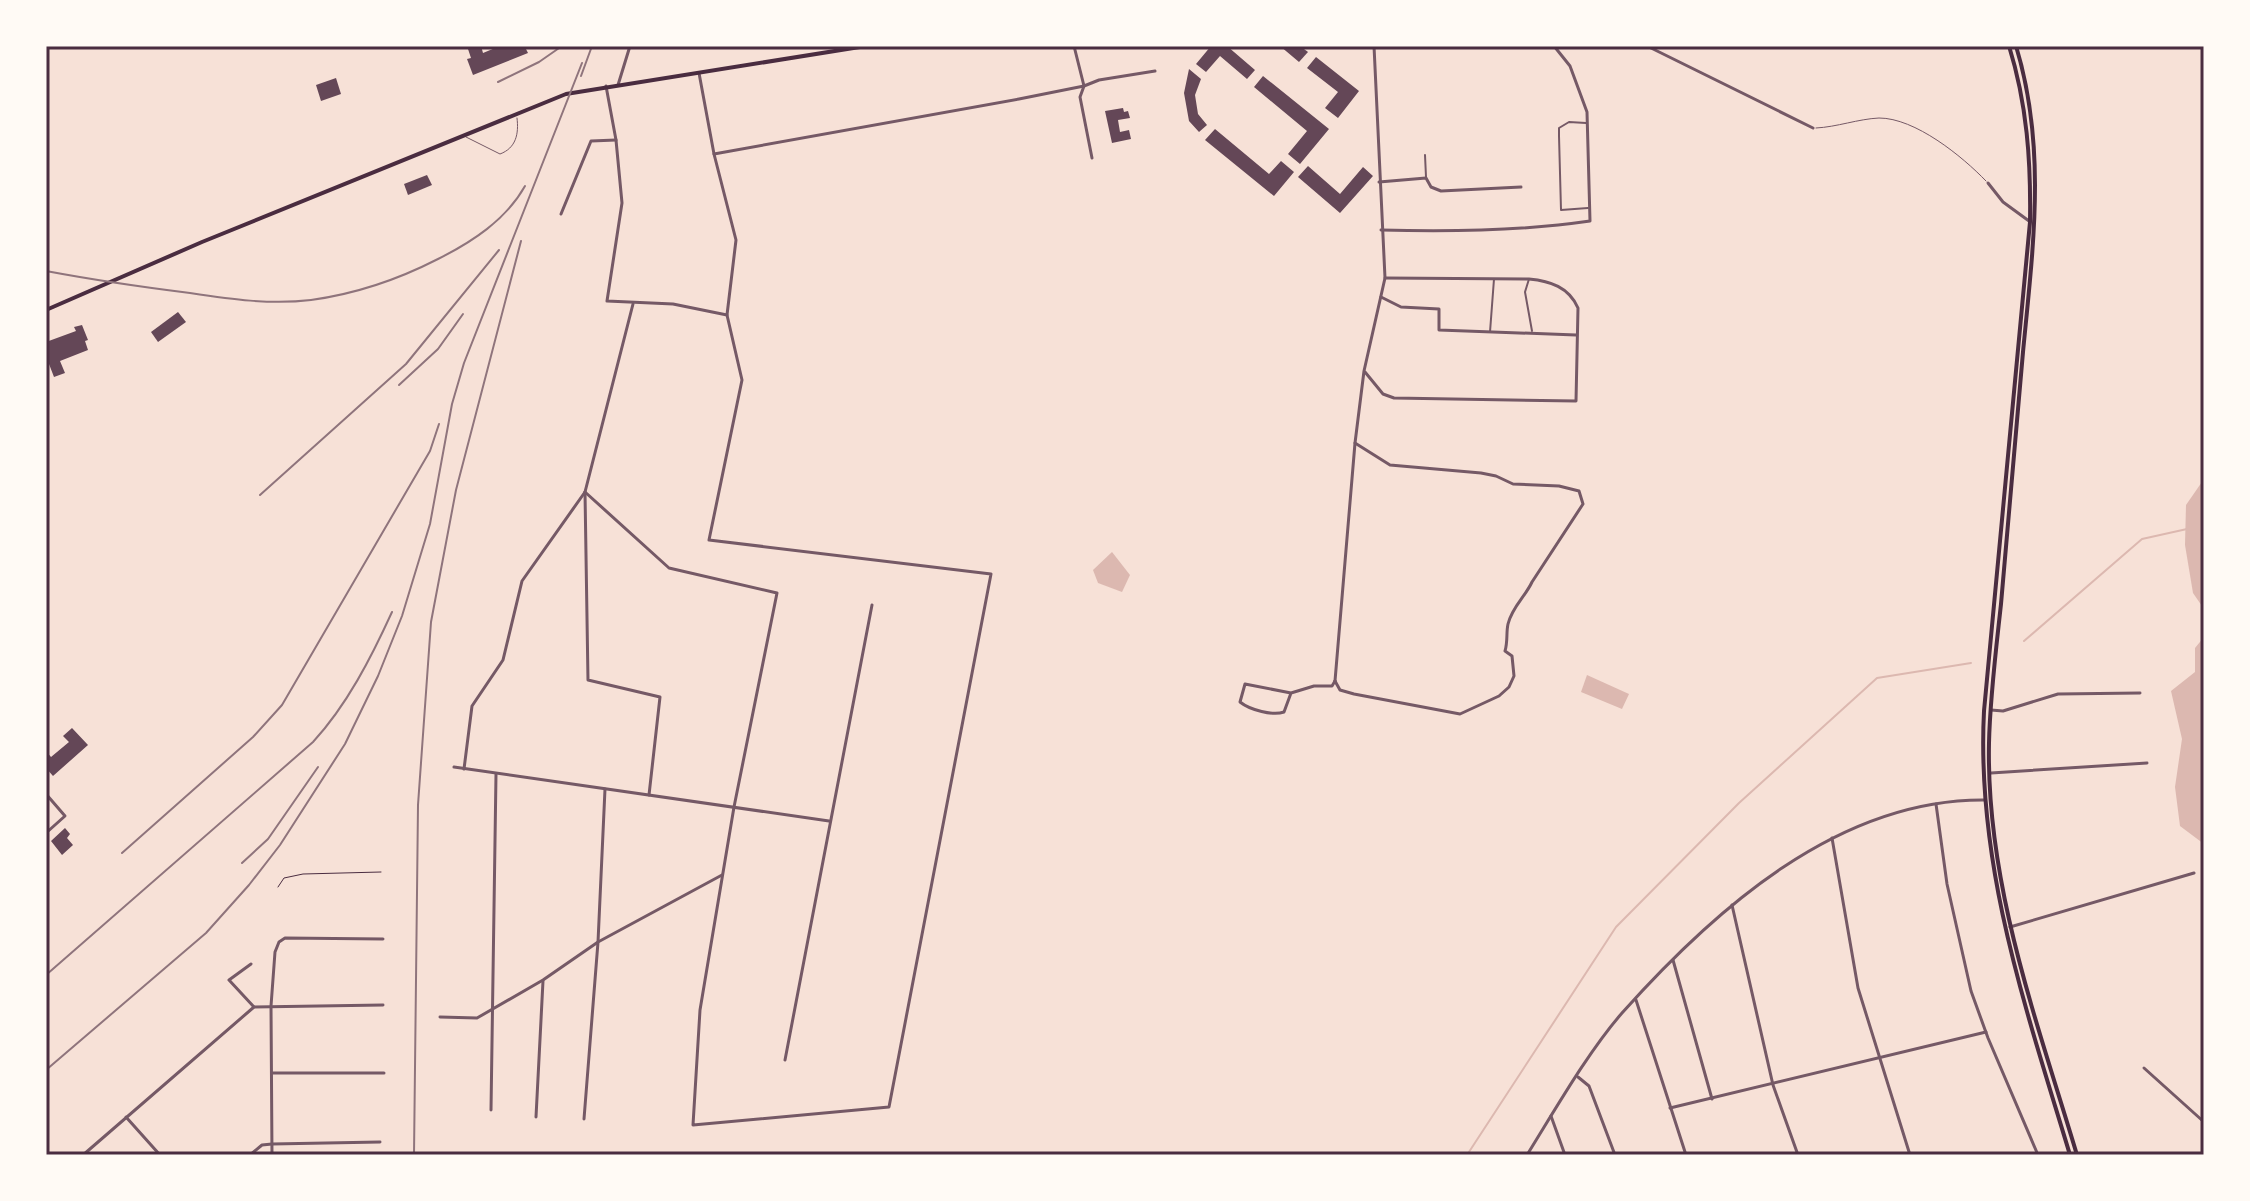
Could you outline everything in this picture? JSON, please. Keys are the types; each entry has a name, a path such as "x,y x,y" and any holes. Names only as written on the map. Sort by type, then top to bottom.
{"main road":[{"path":"46,310 202,242 566,94 866,46"},
{"path":"2009,46 2025,108 2031,180 2030,222 1984,711 1984,800 2004,929 2020,995 2070,1155"},
{"path":"2016,46 2034,131 2036,222 1991,710 1989,773 1996,846 2011,927 2077,1155"}],"street":[{"path":"618,85 630,46"},
{"path":"1074,46 1084,86 1080,97 1092,158"},
{"path":"1291,693 1284,712 1279,715 1240,702 1245,684 1298,693 1314,686 1332,686 1335,681 1355,443 1364,371 1385,278 1374,46"},
{"path":"1381,230 1439,232 1550,227 1590,221 1584,99 1570,66 1554,46"},
{"path":"1647,46 1813,128"},
{"path":"714,154 1155,71"},
{"path":"585,492 669,568 777,593 734,807 700,1010 693,1125 889,1107 991,574 709,540 742,380 727,315 736,240 714,154 699,73"},
{"path":"606,86 616,140 622,203 607,301 673,304 727,315"},
{"path":"1587,123 1569,122 1559,128 1561,210 1591,208"},
{"path":"561,214 591,141 616,140"},
{"path":"1425,155 1426,178 1431,187 1441,191 1528,188"},
{"path":"1379,182 1426,178"},
{"path":"1988,183 2003,202 2030,222"},
{"path":"1364,371 1383,394 1394,398 1576,401 1578,308 1574,299 1559,286 1529,279 1385,278"},
{"path":"1490,332 1494,278"},
{"path":"1529,279 1525,292 1533,332"},
{"path":"1379,296 1401,307 1439,309 1439,330 1576,335"},
{"path":"633,304 585,492 588,680 660,697 649,795"},
{"path":"1335,681 1340,690 1354,694 1460,714 1499,696 1509,687 1514,676 1512,656 1505,651 1508,624 1518,602 1526,596 1583,504 1579,491 1559,486 1513,484 1481,473 1390,465 1355,443"},
{"path":"464,769 472,706 503,660 522,581 585,492"},
{"path":"785,1060 872,605"},
{"path":"1991,710 2003,711 2058,694 2140,693"},
{"path":"1989,773 2147,763"},
{"path":"454,767 829,821"},
{"path":"491,1110 496,774"},
{"path":"584,1119 598,942 605,789"},
{"path":"46,794 65,816 46,833"},
{"path":"1527,1155 1621,1015 1673,960 1732,905 1832,838 1886,817 1936,804 1984,800"},
{"path":"1936,804 1947,884 1961,952 1986,1032 2038,1155"},
{"path":"1832,838 1858,988 1910,1155"},
{"path":"2004,929 2194,873"},
{"path":"440,1017 477,1018 543,980 598,942 722,875"},
{"path":"1732,905 1773,1085 1798,1155"},
{"path":"272,1155 271,1006 275,952 279,942 285,938 383,939"},
{"path":"1673,960 1712,1099"},
{"path":"251,964 229,980 254,1007"},
{"path":"536,1117 543,980"},
{"path":"1636,1000 1686,1155"},
{"path":"83,1155 254,1007 383,1005"},
{"path":"1670,1108 1986,1032"},
{"path":"2144,1068 2204,1122"},
{"path":"273,1073 384,1073"},
{"path":"1578,1077 1589,1086 1615,1155"},
{"path":"1551,1116 1565,1155"},
{"path":"126,1117 160,1155"},
{"path":"250,1155 262,1145 272,1144 380,1142"}],"lane":[{"path":"464,135 495,153 508,151 519,131 516,114"},
{"path":"1813,128 1881,118 1917,128 1969,162 1988,183"}],"path":[{"path":"278,887 284,878 303,874 381,872"}],"shaded area":[{"path":"2204,479 2204,609 2193,593 2185,545 2186,505"},
{"path":"1112,552 1130,575 1122,592 1098,583 1093,570"},
{"path":"2204,637 2204,844 2180,826 2175,787 2182,739 2171,691 2195,672 2195,648"},
{"path":"1587,675 1629,694 1622,709 1581,692"}],"building":[{"path":"467,46 481,46 483,53 500,46 532,46 526,49 528,53 473,75 467,59 471,58"},
{"path":"1211,46 1227,46 1255,70 1247,79 1220,56 1206,72 1196,64"},
{"path":"1280,46 1300,46 1308,52 1299,62"},
{"path":"1316,57 1359,91 1338,118 1325,108 1338,92 1307,68"},
{"path":"1189,69 1201,79 1195,95 1198,114 1207,125 1199,132 1189,121 1184,93"},
{"path":"1263,76 1329,129 1300,164 1288,154 1307,131 1254,87"},
{"path":"336,78 341,94 321,101 316,85"},
{"path":"1123,108 1130,118 1118,120 1120,132 1129,130 1131,139 1112,143 1105,111"},
{"path":"1215,129 1269,174 1281,161 1294,172 1274,196 1205,140"},
{"path":"1308,166 1340,194 1363,167 1373,176 1340,213 1298,177"},
{"path":"427,175 432,185 408,195 404,184"},
{"path":"178,312 186,322 158,342 151,332"},
{"path":"82,325 88,350 60,361 65,373 54,377 49,364 46,366 46,342 76,331 74,327"},
{"path":"72,728 88,745 53,776 46,768 46,751 51,757 69,742 63,736"},
{"path":"65,828 70,834 67,838 73,845 62,855 51,841"}],"waterway":[{"path":"2024,641 2142,539 2187,529"},
{"path":"1467,1155 1616,927 1739,803 1877,678 1971,663"}],"railway":[{"path":"498,82 539,62 562,46"},
{"path":"581,76 592,46"},
{"path":"46,1070 206,933 280,845 345,744 378,676 402,616 430,524 452,404 464,363 582,63"},
{"path":"46,271 250,301 280,302 327,297 392,279 451,252 498,220 525,186"},
{"path":"414,1155 418,805 431,622 456,490 521,241"},
{"path":"260,495 406,364 499,250"},
{"path":"399,385 438,349 463,314"},
{"path":"122,853 253,737 282,705 430,451 439,424"},
{"path":"46,975 313,742 337,713 376,647 392,612"},
{"path":"242,863 268,839 318,767"}]}
